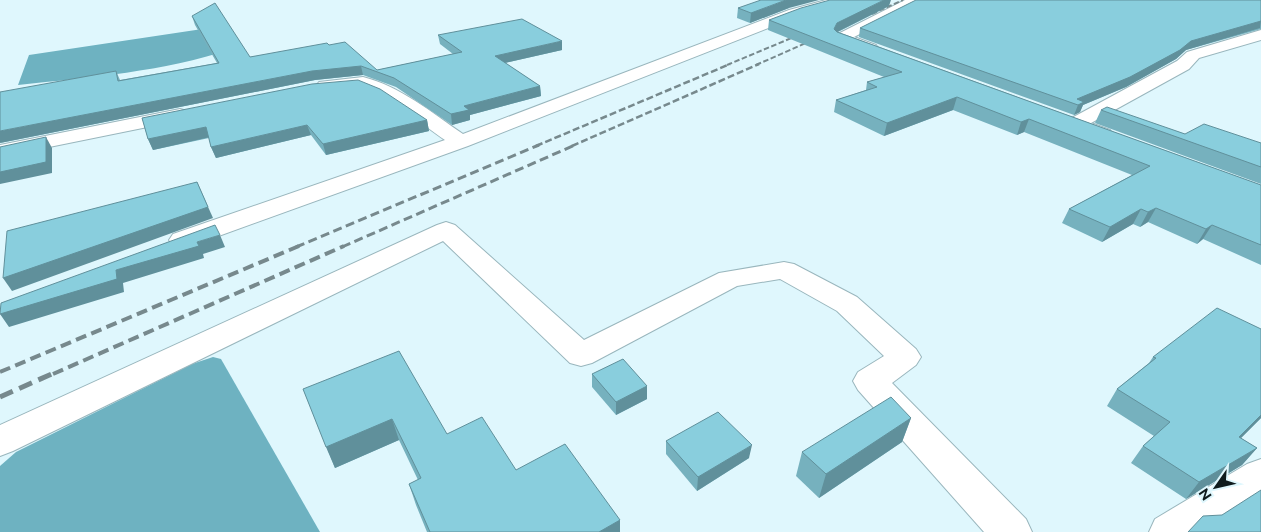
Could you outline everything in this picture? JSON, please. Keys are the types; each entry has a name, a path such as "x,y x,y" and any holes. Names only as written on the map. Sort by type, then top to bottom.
{"street":[{"path":"164,246 461,142 794,13 841,0"},
{"path":"888,55 841,38 915,0"},
{"path":"1075,124 1183,65 1193,56 1261,35"},
{"path":"306,89 363,82 389,93 461,142"},
{"path":"0,151 201,110"},
{"path":"1056,117 1122,141"},
{"path":"0,441 446,230 581,355 729,279 784,270 847,304 905,357 870,381 1011,532"},
{"path":"1170,532 1261,475"}],"water":[{"path":"209,28 232,49 206,57 153,68 18,85 29,55"},
{"path":"213,357 221,359 320,532 0,532 0,466 16,452 192,364"}],"building":[{"path":"761,0 786,0 751,13 738,8"},
{"path":"830,0 884,0 837,23 834,29 837,32 1261,185 1261,245 1212,225 1206,229 1156,208 1148,212 1141,209 1110,227 1069,209 1150,166 1029,119 1021,122 957,97 887,123 836,100 877,87 867,82 902,72 769,20"},
{"path":"916,0 1261,0 1261,21 1191,41 1180,50 1130,77 1077,99 1084,102 1078,105 860,28"},
{"path":"215,3 250,57 327,43 329,45 345,42 377,70 462,52 438,35 522,19 562,41 495,56 540,86 464,106 469,110 451,114 394,78 361,66 312,71 0,131 0,92 116,71 118,81 219,63 192,16"},
{"path":"358,80 380,89 427,120 323,144 307,125 211,147 206,127 148,139 142,118 312,84"},
{"path":"1107,107 1185,134 1204,124 1261,143 1261,167 1101,110"},
{"path":"46,137 46,162 0,172 0,147"},
{"path":"197,182 208,207 3,278 7,231"},
{"path":"215,225 220,235 197,242 199,246 116,270 117,279 0,314 1,303"},
{"path":"1217,308 1261,329 1261,415 1239,437 1257,448 1199,482 1143,446 1170,422 1117,389 1156,358 1153,357"},
{"path":"399,351 447,434 482,417 516,470 565,444 620,520 599,532 430,532 409,484 421,478 392,419 326,447 303,389"},
{"path":"623,359 647,386 616,402 592,374"},
{"path":"891,397 911,418 826,474 802,452"},
{"path":"718,412 752,445 698,477 666,441"},
{"path":"1261,490 1261,532 1188,532 1203,516 1222,515"}],"railway":[{"path":"872,14 903,0"},
{"path":"727,65 801,34"},
{"path":"756,65 815,39"},
{"path":"536,146 730,64"},
{"path":"572,146 759,64"},
{"path":"296,247 539,145"},
{"path":"342,247 575,145"},
{"path":"0,372 299,246"},
{"path":"53,374 344,246"},
{"path":"0,397 56,372"}]}
